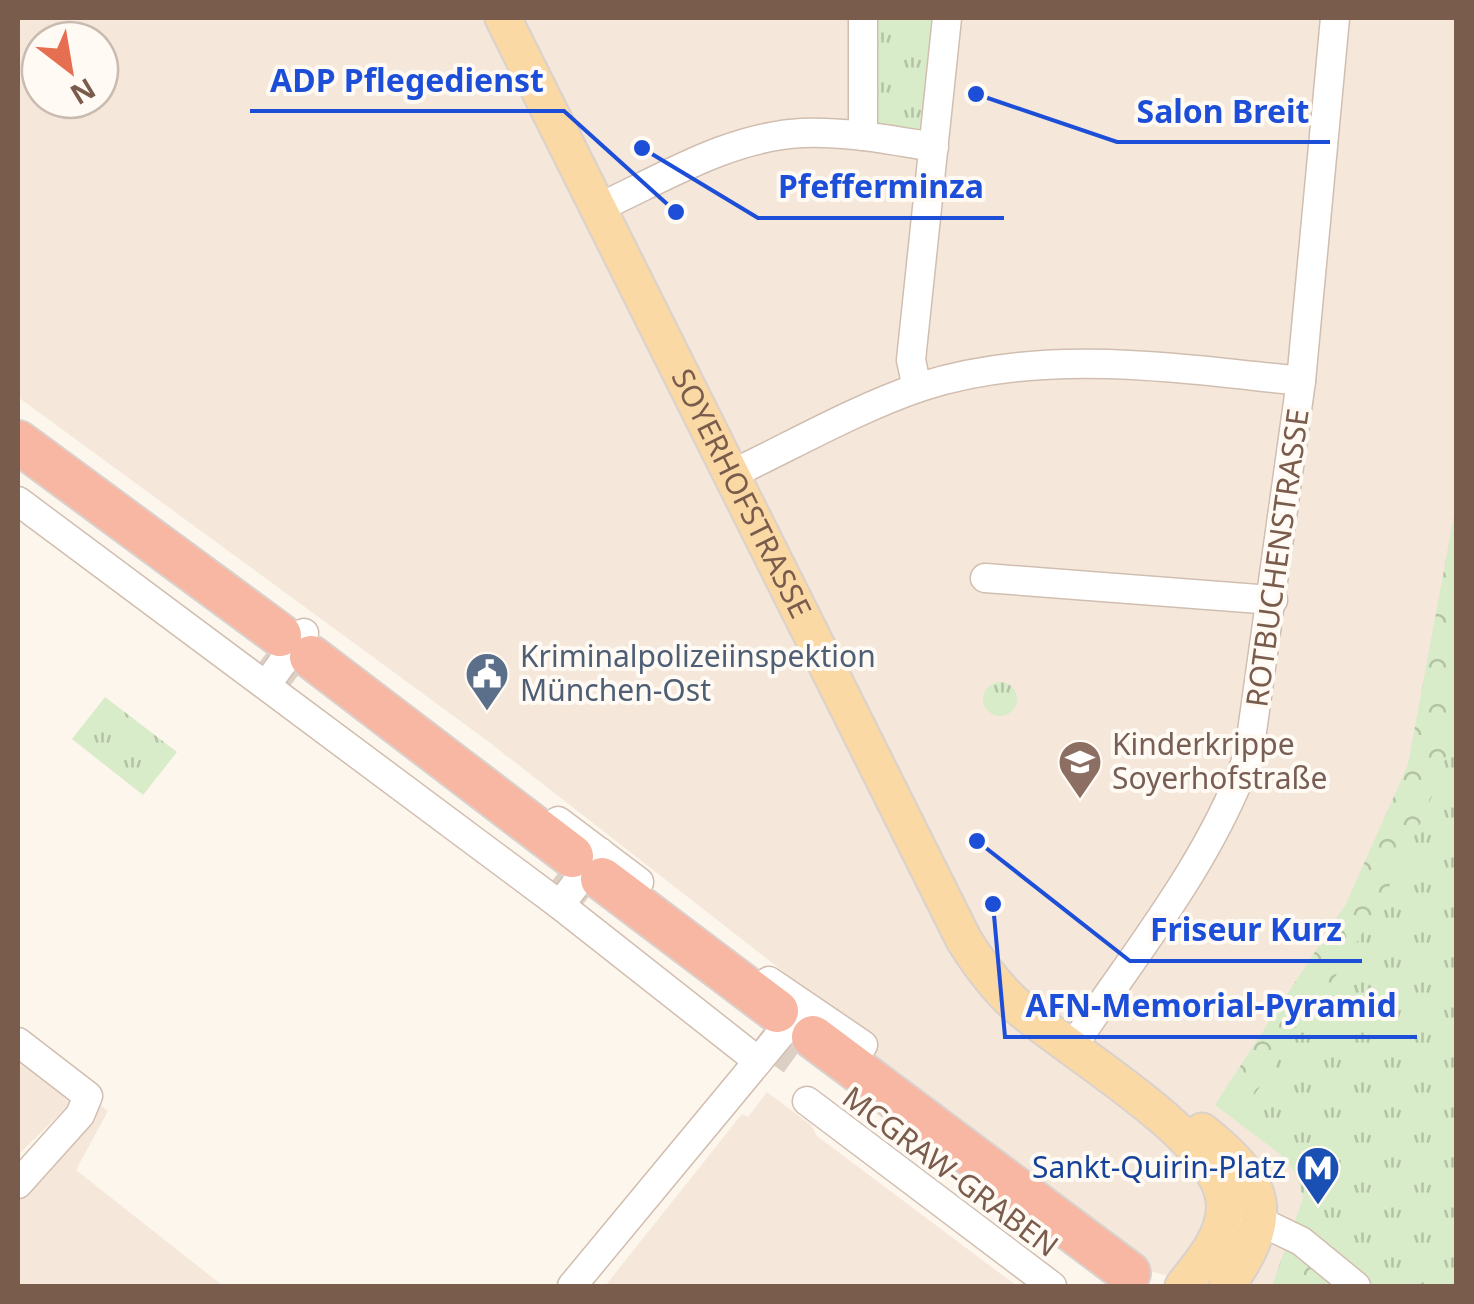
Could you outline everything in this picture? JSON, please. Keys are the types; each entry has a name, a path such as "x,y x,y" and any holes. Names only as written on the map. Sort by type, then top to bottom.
{"highway":[{"name":"MCGRAW-GRABEN","path":"18,442 287,657 1116,1280"},
{"name":"MCGRAW-GRABEN","path":"18,475 287,657"}],"main road":[{"name":"SOYERHOFSTRASSE","path":"503,18 964,940 998,988 1071,1049"},
{"path":"1071,1049 1156,1111 1214,1169 1221,1185 1224,1219 1219,1234 1183,1286"},
{"path":"1156,1111 1193,1125 1240,1164 1259,1197 1262,1222 1255,1243 1228,1286"}],"street":[{"path":"863,136 864,18"},
{"path":"917,388 910,360 947,18"},
{"name":"ROTBUCHENSTRASSE","path":"1071,1049 1192,875 1232,800 1258,708 1302,381 1335,18"},
{"path":"598,208 716,152 752,141 798,134 863,136 934,147"},
{"path":"732,474 917,388 1004,369 1107,362 1302,381"},
{"path":"18,420 287,657"},
{"path":"18,501 287,657"},
{"path":"985,578 1274,600"},
{"path":"572,1286 785,1034 863,1045"},
{"path":"18,1042 88,1096 80,1115 18,1184"},
{"path":"808,1102 1052,1286"},
{"path":"1214,1169 1230,1181 1250,1216 1301,1240 1356,1286"}],"shaded area":[{"path":"18,18 1456,18 1456,1286 1211,1286 1136,1268 865,1052 853,1026 489,742 18,397"},
{"path":"18,1054 75,1099 18,1155"},
{"path":"767,1092 811,1125 817,1136 1017,1286 605,1286 742,1114 748,1117"},
{"path":"88,1096 108,1111 76,1170 223,1286 18,1286 18,1184"}],"green space":[{"path":"876,18 933,18 923,135 872,128"},
{"path":"1456,505 1456,1286 1272,1286 1303,1198 1297,1175 1280,1154 1215,1105 1345,906 1408,765"},
{"path":"1456,505 1458,687 1450,742 1435,787 1416,833 1367,926 1254,1095 1220,1097 1345,906 1408,765"},
{"path":"1000,682 1012,687 1017,699 1012,711 1000,716 988,711 983,699 988,687"},
{"path":"105,697 177,752 143,795 72,739"},
{"path":"1301,1252 1344,1286 1272,1286 1285,1257"}],"tunnel":[{"path":"265,655 296,678"},
{"path":"556,876 587,899"},
{"path":"762,1031 798,1057"}],"place":[{"name":"Salon Breit","path":"976,94"},
{"name":"Pfefferminza","path":"642,148"},
{"name":"ADP Pflegedienst","path":"676,212"},
{"name":"Kriminalpolizeiinspektion München-Ost","path":"487,712"},
{"name":"Kinderkrippe Soyerhofstraße","path":"1080,800"},
{"name":"Friseur Kurz","path":"977,841"},
{"name":"AFN-Memorial-Pyramid","path":"993,904"},
{"name":"Sankt-Quirin-Platz","path":"1318,1206"}]}
